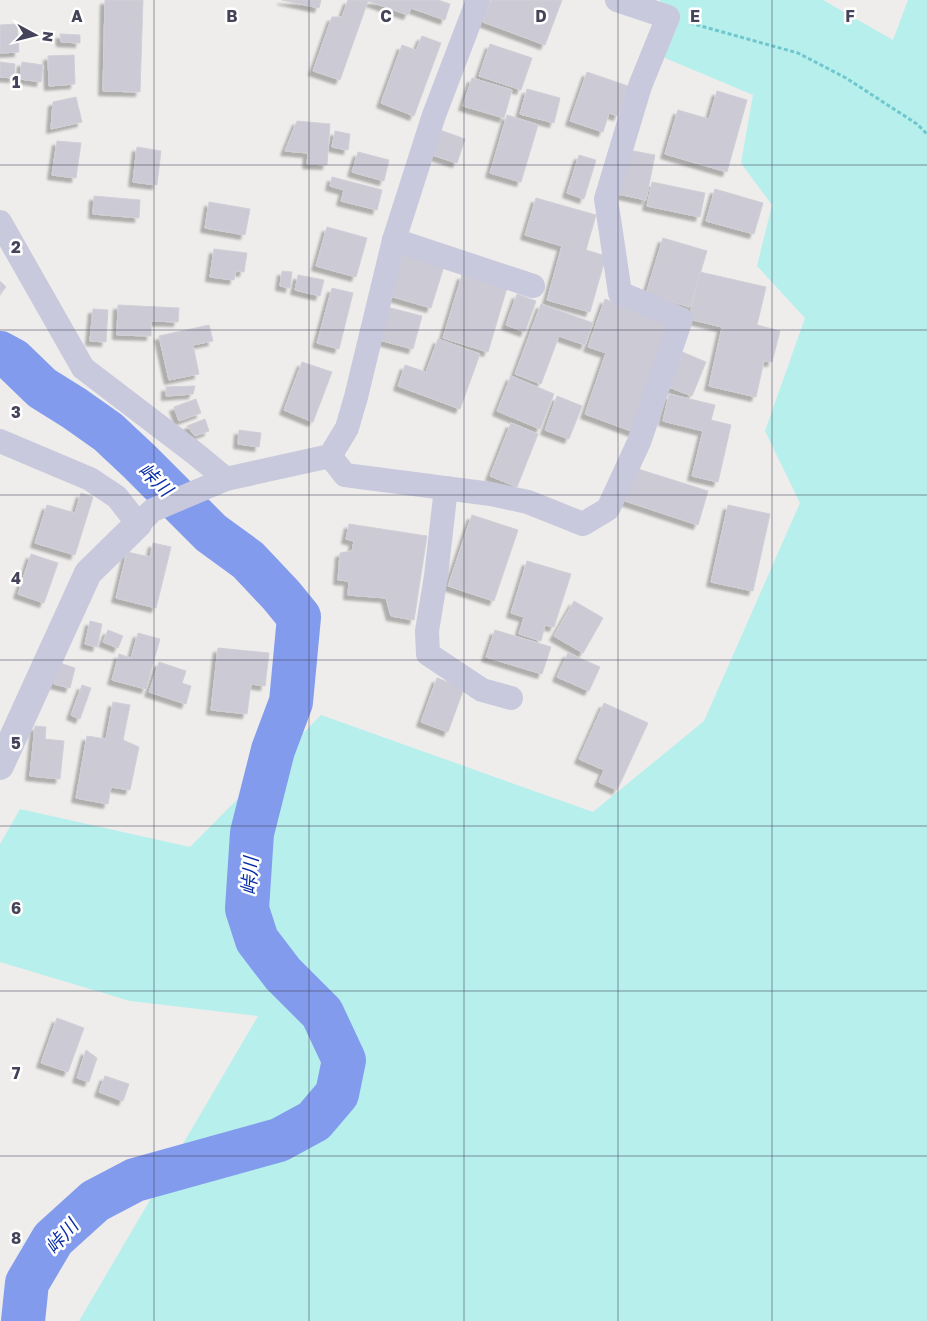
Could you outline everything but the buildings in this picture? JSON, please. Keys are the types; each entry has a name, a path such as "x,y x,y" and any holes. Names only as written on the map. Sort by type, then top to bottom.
{"street":[{"path":"0,766 88,573 145,517 226,479 330,456 347,428 394,240 434,115 478,0"},
{"path":"330,456 345,475 491,494 528,502 583,524 608,509 638,442 681,319 620,292 606,199 640,86 668,17 617,0"},
{"path":"0,222 83,368 226,479"},
{"path":"394,240 533,286"},
{"path":"0,441 90,479 145,517"},
{"path":"446,488 436,576 427,631 428,654 482,690 510,698"}],"path":[{"path":"668,17 798,53 846,78 917,124 927,134"}],"shaded area":[{"path":"660,0 823,0 893,40 908,0 927,0 927,1321 79,1321 258,1016 130,1001 0,962 0,844 20,809 190,847 321,715 593,812 704,721 800,503 765,431 805,318 757,266 772,205 741,163 753,95 665,58"}],"waterway":[{"name":"峠川","path":"0,353 13,360 42,388 108,432 211,533 248,560 299,617 291,702 273,750 252,833 247,909 257,940 283,974 322,1013 344,1060 337,1094 314,1121 279,1140 135,1180 95,1201 53,1239 27,1283 23,1321"}]}
